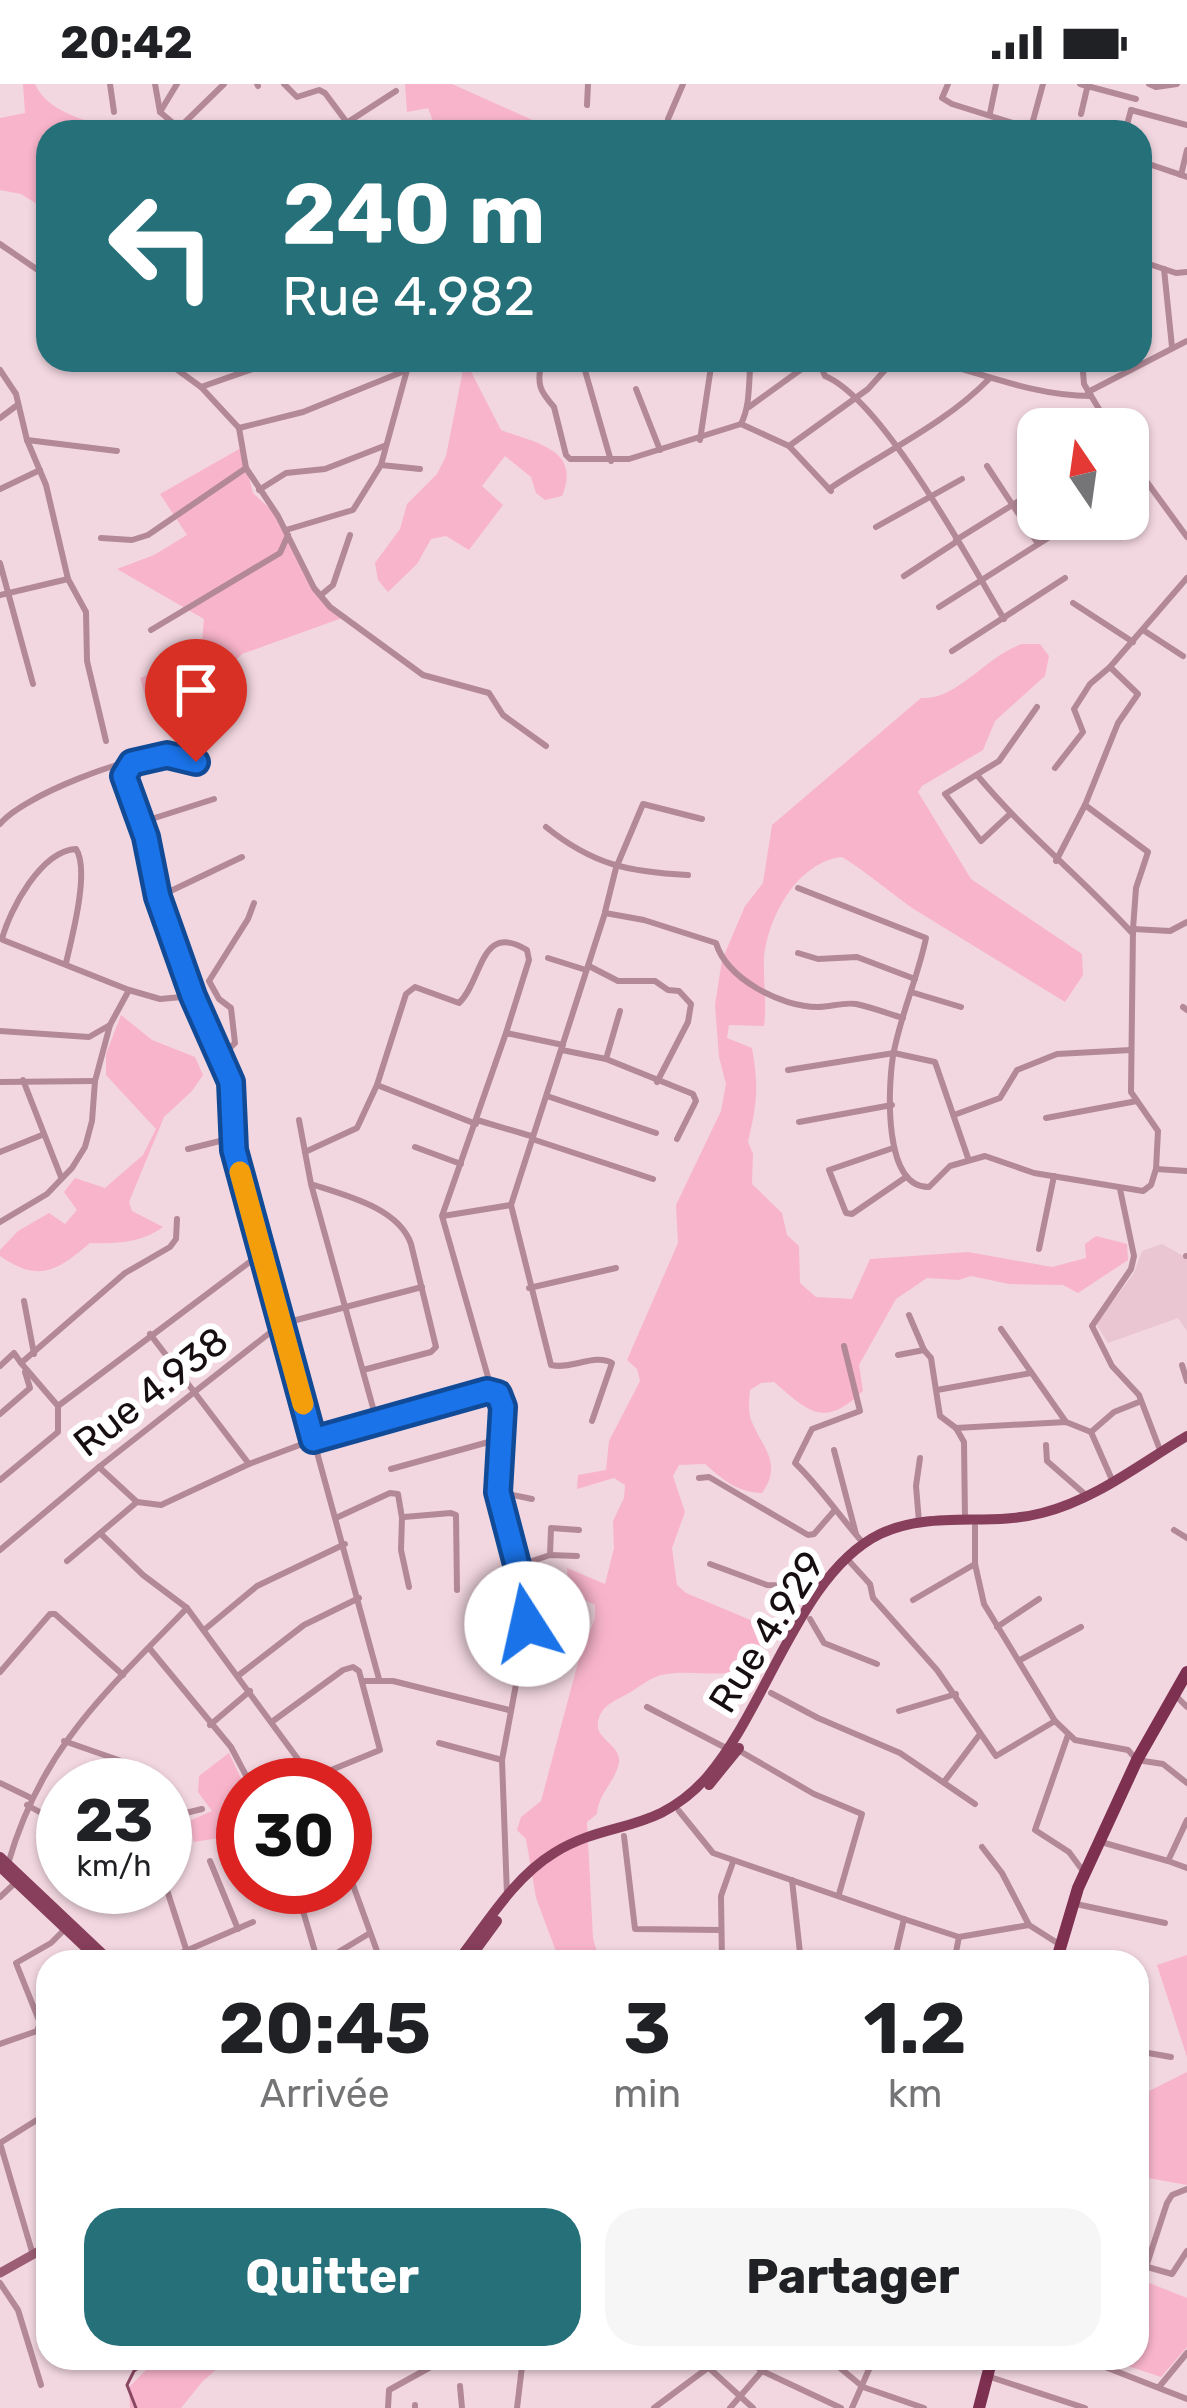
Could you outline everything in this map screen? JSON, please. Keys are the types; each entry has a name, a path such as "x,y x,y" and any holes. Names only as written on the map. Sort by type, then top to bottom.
{"highway":[{"path":"1058,1950 1072,1904 1137,1760 1187,1672"},
{"path":"979,2408 989,2370"}],"main road":[{"name":"Rue 4.929","path":"467,1950 507,1897 556,1851 636,1826 670,1808 734,1750 814,1598 860,1539 919,1522 1038,1514 1087,1496 1187,1439"},
{"path":"477,1950 545,1867 572,1850 624,1836 679,1811 709,1785 771,1693 831,1583 850,1562 899,1534 928,1527 1024,1523 1059,1515 1104,1494 1187,1439"},
{"path":"3,1863 16,1882 88,1950"},
{"path":"3,1863 98,1950"},
{"path":"0,2273 36,2253"}],"street":[{"path":"110,84 114,112"},
{"path":"155,84 160,112 169,120"},
{"path":"160,112 177,84"},
{"path":"186,120 224,84"},
{"path":"284,84 297,97 325,84"},
{"path":"587,105 588,84"},
{"path":"668,119 683,84"},
{"path":"948,84 942,98 1004,120"},
{"path":"990,113 996,84"},
{"path":"1033,120 1043,84"},
{"path":"1128,120 1145,84 1177,84"},
{"path":"1081,114 1085,85 1136,99"},
{"path":"315,91 326,93 346,120"},
{"path":"351,120 396,91"},
{"path":"1131,110 1187,125"},
{"path":"1152,165 1184,177 1187,150"},
{"path":"0,244 36,269"},
{"path":"1152,265 1187,272"},
{"path":"1163,269 1172,347"},
{"path":"1152,358 1187,341"},
{"path":"0,370 16,394 68,579 86,612 87,661 106,741"},
{"path":"180,372 239,428 246,468 336,613 423,675 489,693 502,716 545,746"},
{"path":"200,387 243,372"},
{"path":"239,428 303,412 402,372"},
{"path":"286,533 352,510 381,465 406,372"},
{"path":"541,372 540,390 554,407 568,458 611,461 700,440 741,424 749,407 799,372"},
{"path":"585,372 611,461"},
{"path":"700,440 710,372"},
{"path":"749,372 749,407"},
{"path":"823,372 898,446 1004,619"},
{"path":"789,446 881,372"},
{"path":"968,372 1065,396 1089,394 1128,372"},
{"path":"1084,372 1089,394 1098,408"},
{"path":"741,424 789,446 830,490 989,379"},
{"path":"636,389 660,450"},
{"path":"0,418 17,405"},
{"path":"27,440 117,451"},
{"path":"258,490 286,473 325,469 384,446"},
{"path":"381,465 420,470"},
{"path":"987,466 1017,512"},
{"path":"101,538 148,536 246,468"},
{"path":"0,489 40,470"},
{"path":"876,527 962,479"},
{"path":"1149,490 1187,537"},
{"path":"904,576 1017,502"},
{"path":"957,541 1000,514 1017,514"},
{"path":"151,630 280,553 286,533"},
{"path":"321,595 333,585 350,535"},
{"path":"939,607 1041,540"},
{"path":"0,563 33,684"},
{"path":"952,651 1065,578"},
{"path":"1054,768 1083,732 1074,709 1090,684 1187,578"},
{"path":"5,594 68,579"},
{"path":"1072,603 1133,642"},
{"path":"1143,630 1183,656"},
{"path":"1056,860 1084,805 1105,748 1127,705 1138,694 1110,667"},
{"path":"1010,814 981,842 945,794 999,761 1037,706"},
{"path":"0,824 17,806 38,795 132,763 167,755 196,762"},
{"path":"132,763 124,776 158,897 232,1088 232,1138 379,1678"},
{"path":"977,775 1010,814 1133,932 1170,931 1187,922"},
{"path":"139,823 214,799"},
{"path":"592,1421 612,1360 551,1365 511,1205 616,868 643,804 702,819"},
{"path":"798,888 925,937 894,1053 893,1148 906,1177 918,1187 929,1187 950,1166 985,1156 1054,1176 1120,1189 1148,1189 1156,1169 1158,1131 1131,1092 1136,888 1148,852 1084,805"},
{"path":"546,827 564,842 616,868 688,875"},
{"path":"66,963 77,910 81,861 76,848 57,854 44,868 1,940 66,963 100,981 160,999 193,996"},
{"path":"158,897 242,857"},
{"path":"218,1059 235,1043 232,1008 219,999 209,981 254,903"},
{"path":"605,914 644,920 716,943 730,969 786,1002 813,1007 852,1004 903,1018"},
{"path":"305,1152 357,1128 377,1085 406,994 415,987 459,1003 491,946 506,942 527,950 529,960 506,1033 442,1216 492,1391 503,1407 498,1492 527,1624 502,1760 507,1897"},
{"path":"798,953 818,959 857,957 915,980"},
{"path":"548,958 618,981 655,981 679,991 691,1004 688,1022 657,1082"},
{"path":"0,1222 47,1194 72,1168 90,1134 95,1081 110,1025 129,989"},
{"path":"911,992 961,1007"},
{"path":"606,1059 620,1011"},
{"path":"0,1031 89,1037 110,1025"},
{"path":"506,1033 606,1059 693,1094 696,1101 676,1139"},
{"path":"954,1115 1000,1098 1017,1070 1052,1055 1132,1049"},
{"path":"788,1070 894,1053 937,1064 968,1158"},
{"path":"23,1080 61,1177"},
{"path":"0,1082 95,1081"},
{"path":"377,1085 653,1179"},
{"path":"547,1096 656,1133"},
{"path":"1046,1118 1137,1101"},
{"path":"799,1122 892,1105"},
{"path":"298,1120 311,1184 377,1422"},
{"path":"0,1153 42,1136"},
{"path":"188,1149 232,1138"},
{"path":"416,1147 461,1164"},
{"path":"893,1148 829,1169 846,1213 868,1206 906,1177"},
{"path":"1156,1169 1187,1171"},
{"path":"1039,1249 1054,1176"},
{"path":"311,1184 356,1199 403,1226 422,1287 435,1350 363,1370"},
{"path":"1120,1189 1134,1256 1124,1280 1092,1325 1112,1366 1135,1388 1161,1452"},
{"path":"442,1216 511,1205"},
{"path":"21,1363 125,1273 170,1247 176,1238 177,1219"},
{"path":"58,1406 263,1252"},
{"path":"529,1288 616,1268"},
{"name":"Rue 4.938","path":"2,1548 281,1324 422,1287"},
{"path":"24,1301 34,1354"},
{"path":"909,1315 932,1358 942,1419 956,1428 964,1442 975,1564 984,1604 997,1627 1068,1735 1128,1750 1137,1760 1163,1764 1187,1783"},
{"path":"1001,1329 1066,1422"},
{"path":"150,1334 249,1464"},
{"path":"844,1346 860,1411 812,1429 795,1463 814,1479 819,1493 860,1539"},
{"path":"898,1354 924,1350"},
{"path":"0,1366 14,1353 58,1406 58,1432 0,1480"},
{"path":"0,1414 30,1388 21,1363"},
{"path":"1182,1366 1187,1382"},
{"path":"937,1390 1031,1373"},
{"path":"98,1467 137,1502 161,1505 313,1440 492,1391"},
{"path":"1091,1432 1114,1412 1139,1402"},
{"path":"956,1428 1066,1422 1091,1432 1113,1482"},
{"path":"392,1469 503,1438"},
{"path":"1046,1445 1047,1461 1087,1496"},
{"path":"834,1450 860,1539"},
{"path":"919,1522 920,1457"},
{"path":"699,1478 709,1477 808,1535 834,1511"},
{"path":"338,1517 395,1492 409,1587"},
{"path":"498,1492 532,1499"},
{"path":"67,1561 137,1502"},
{"path":"402,1517 456,1516 457,1590"},
{"path":"550,1556 551,1528 579,1530"},
{"path":"1174,1530 1187,1538"},
{"path":"102,1535 143,1575 187,1608 299,1758"},
{"path":"0,1536 2,1548"},
{"path":"204,1630 241,1596 345,1544"},
{"path":"517,1566 550,1556 578,1556"},
{"path":"850,1562 870,1584 873,1598 956,1694 998,1757 1055,1720"},
{"path":"710,1564 767,1585 791,1586 814,1598"},
{"path":"913,1600 975,1564"},
{"path":"239,1675 304,1625 359,1598"},
{"path":"997,1627 1039,1599"},
{"path":"3,1863 28,1802 64,1741 187,1608"},
{"path":"0,1672 50,1614 123,1675"},
{"path":"810,1619 824,1642 877,1664"},
{"path":"1020,1660 1081,1627"},
{"path":"148,1648 237,1758"},
{"path":"273,1721 346,1668 356,1668 380,1750 363,1758"},
{"path":"363,1681 379,1678 508,1710"},
{"path":"210,1725 250,1691"},
{"path":"771,1693 900,1753 975,1804"},
{"path":"899,1712 956,1694"},
{"path":"1175,1695 1187,1707"},
{"path":"647,1707 862,1814 839,1895"},
{"path":"944,1782 980,1734"},
{"path":"1068,1735 1036,1830 1069,1852 1085,1874"},
{"path":"64,1741 113,1758"},
{"path":"439,1743 502,1760"},
{"path":"0,1783 36,1807"},
{"path":"192,1812 202,1809"},
{"path":"679,1811 709,1850 733,1862 959,1937 1029,1925"},
{"path":"1168,1861 1187,1820"},
{"path":"624,1836 635,1930 721,1930"},
{"path":"1101,1842 1187,1868"},
{"path":"982,1847 1002,1873 1029,1925 1059,1944"},
{"path":"211,1861 238,1929"},
{"path":"722,1950 722,1890 733,1862"},
{"path":"792,1880 801,1950"},
{"path":"0,1897 16,1882"},
{"path":"1072,1904 1165,1923"},
{"path":"175,1914 186,1950"},
{"path":"305,1914 316,1950"},
{"path":"363,1914 376,1950"},
{"path":"896,1950 904,1919"},
{"path":"191,1950 253,1922"},
{"path":"39,1950 65,1928"},
{"path":"341,1950 370,1933"},
{"path":"956,1950 959,1937"},
{"path":"36,1952 16,1963 36,2016"},
{"path":"0,2044 36,2029"},
{"path":"1149,2053 1171,2057"},
{"path":"33,2255 0,2143 36,2120"},
{"path":"1149,2248 1172,2195 1187,2189"},
{"path":"1149,2267 1172,2274 1187,2251"},
{"path":"0,2283 18,2310 40,2385"},
{"path":"1159,2386 1187,2353"},
{"path":"388,2408 389,2390 425,2370"},
{"path":"517,2408 522,2370"},
{"path":"654,2408 705,2370"},
{"path":"712,2370 753,2408"},
{"path":"760,2370 841,2408"},
{"path":"842,2370 862,2387 924,2408"},
{"path":"852,2408 869,2370"},
{"path":"1115,2370 1187,2399"},
{"path":"730,2408 762,2372"},
{"path":"987,2376 1085,2408"},
{"path":"460,2386 462,2408"}],"shaded area":[{"path":"23,84 35,84 51,104 84,120 36,120 36,203 0,190 0,118 25,113"},
{"path":"405,84 452,84 532,120 432,120 428,108 407,112"},
{"path":"463,372 471,372 501,430 552,450 566,468 567,480 562,496 545,500 536,493 531,477 505,456 482,486 503,505 469,550 446,536 431,539 417,564 388,592 378,580 375,563 400,529 407,504 437,474 446,456"},
{"path":"241,448 253,493 278,516 314,588 342,618 242,654 230,666 219,697 186,693 159,698 150,714 140,678 201,653 204,619 117,569 187,535 160,494"},
{"path":"1040,644 1049,656 1045,676 995,721 983,750 918,792 971,879 1082,954 1083,975 1065,1002 912,908 842,857 811,869 788,894 767,942 764,1026 729,1025 727,1038 752,1048 756,1095 748,1142 753,1154 752,1184 782,1213 787,1235 799,1246 800,1283 816,1297 852,1299 870,1259 968,1252 1052,1267 1086,1258 1085,1244 1096,1236 1127,1244 1128,1260 1078,1293 1063,1285 1009,1284 971,1276 927,1278 896,1299 859,1365 863,1391 838,1410 817,1412 774,1382 750,1390 751,1420 771,1464 762,1493 738,1488 705,1464 679,1465 673,1476 685,1512 672,1548 677,1585 760,1624 767,1634 761,1653 741,1671 661,1675 602,1711 599,1730 616,1750 619,1763 597,1814 587,1822 596,1950 556,1950 536,1898 526,1839 517,1830 521,1817 541,1801 579,1659 595,1618 595,1605 569,1592 567,1568 605,1584 614,1548 613,1521 624,1498 625,1485 614,1478 577,1489 578,1475 606,1470 609,1441 640,1381 637,1369 627,1360 678,1243 676,1205 721,1111 726,1084 715,1005 722,960 745,906 763,883 772,825 921,698 960,685 1009,650"},
{"path":"121,1015 152,1040 195,1057 203,1075 164,1117 129,1202 132,1211 163,1227 137,1239 90,1243 57,1267 26,1269 0,1256 0,1250 18,1231 49,1213 65,1224 77,1210 64,1192 75,1178 105,1188 143,1155 156,1129 106,1075 106,1054"},
{"path":"1162,1244 1187,1258 1187,1331 1178,1318 1108,1343 1096,1324 1134,1273 1142,1251"},
{"path":"216,1763 216,1838 194,1842 192,1820 212,1811 198,1792 199,1776"},
{"path":"1187,1955 1187,2057 1157,1965"},
{"path":"1187,2072 1187,2185 1149,2178 1149,2091"},
{"path":"1149,2283 1187,2298 1187,2347 1161,2377 1140,2370 1149,2370"},
{"path":"146,2370 216,2370 181,2408 130,2408 129,2387"}],"waterway":[{"path":"135,2370 127,2385 136,2408"}],"slow traffic":[{"path":"240,1172 303,1404"}],"route":[{"path":"196,762 162,756 132,763 124,776 146,837 158,897 193,996 231,1082 234,1150 313,1440 487,1391 498,1394 503,1438 498,1492 527,1624"}]}
